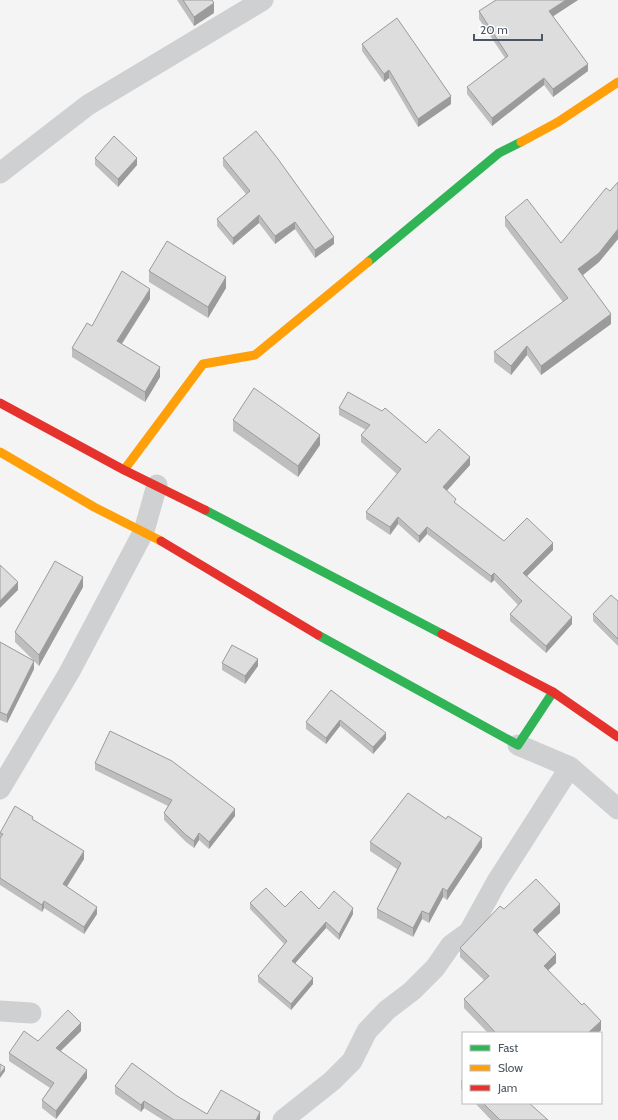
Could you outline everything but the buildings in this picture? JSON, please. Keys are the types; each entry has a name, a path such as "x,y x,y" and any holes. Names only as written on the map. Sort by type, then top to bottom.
{"street":[{"path":"0,173 88,105 263,0"},
{"path":"124,470 203,364 255,355 499,153 558,122 618,82"},
{"path":"0,403 124,470 553,692 618,737"},
{"path":"0,452 94,507 144,531 344,652 518,745 570,767 618,809"},
{"path":"0,788 70,671 144,531 156,486"},
{"path":"518,745 553,692"},
{"path":"283,1120 332,1081 352,1061 367,1030 387,1010 412,991 435,968 451,945 469,932 496,884 570,767"},
{"path":"0,1011 31,1013"}],"traffic: fast":[{"path":"368,262 499,153 521,142"},
{"path":"205,510 442,634"},
{"path":"318,635 518,745 553,692"}],"traffic: slow":[{"path":"521,142 558,122 618,82"},
{"path":"124,470 203,364 255,355 368,262"},
{"path":"0,452 94,507 161,541"}],"traffic: jam":[{"path":"0,403 124,470 205,510"},
{"path":"161,541 318,635"},
{"path":"442,634 553,692 618,737"}]}
